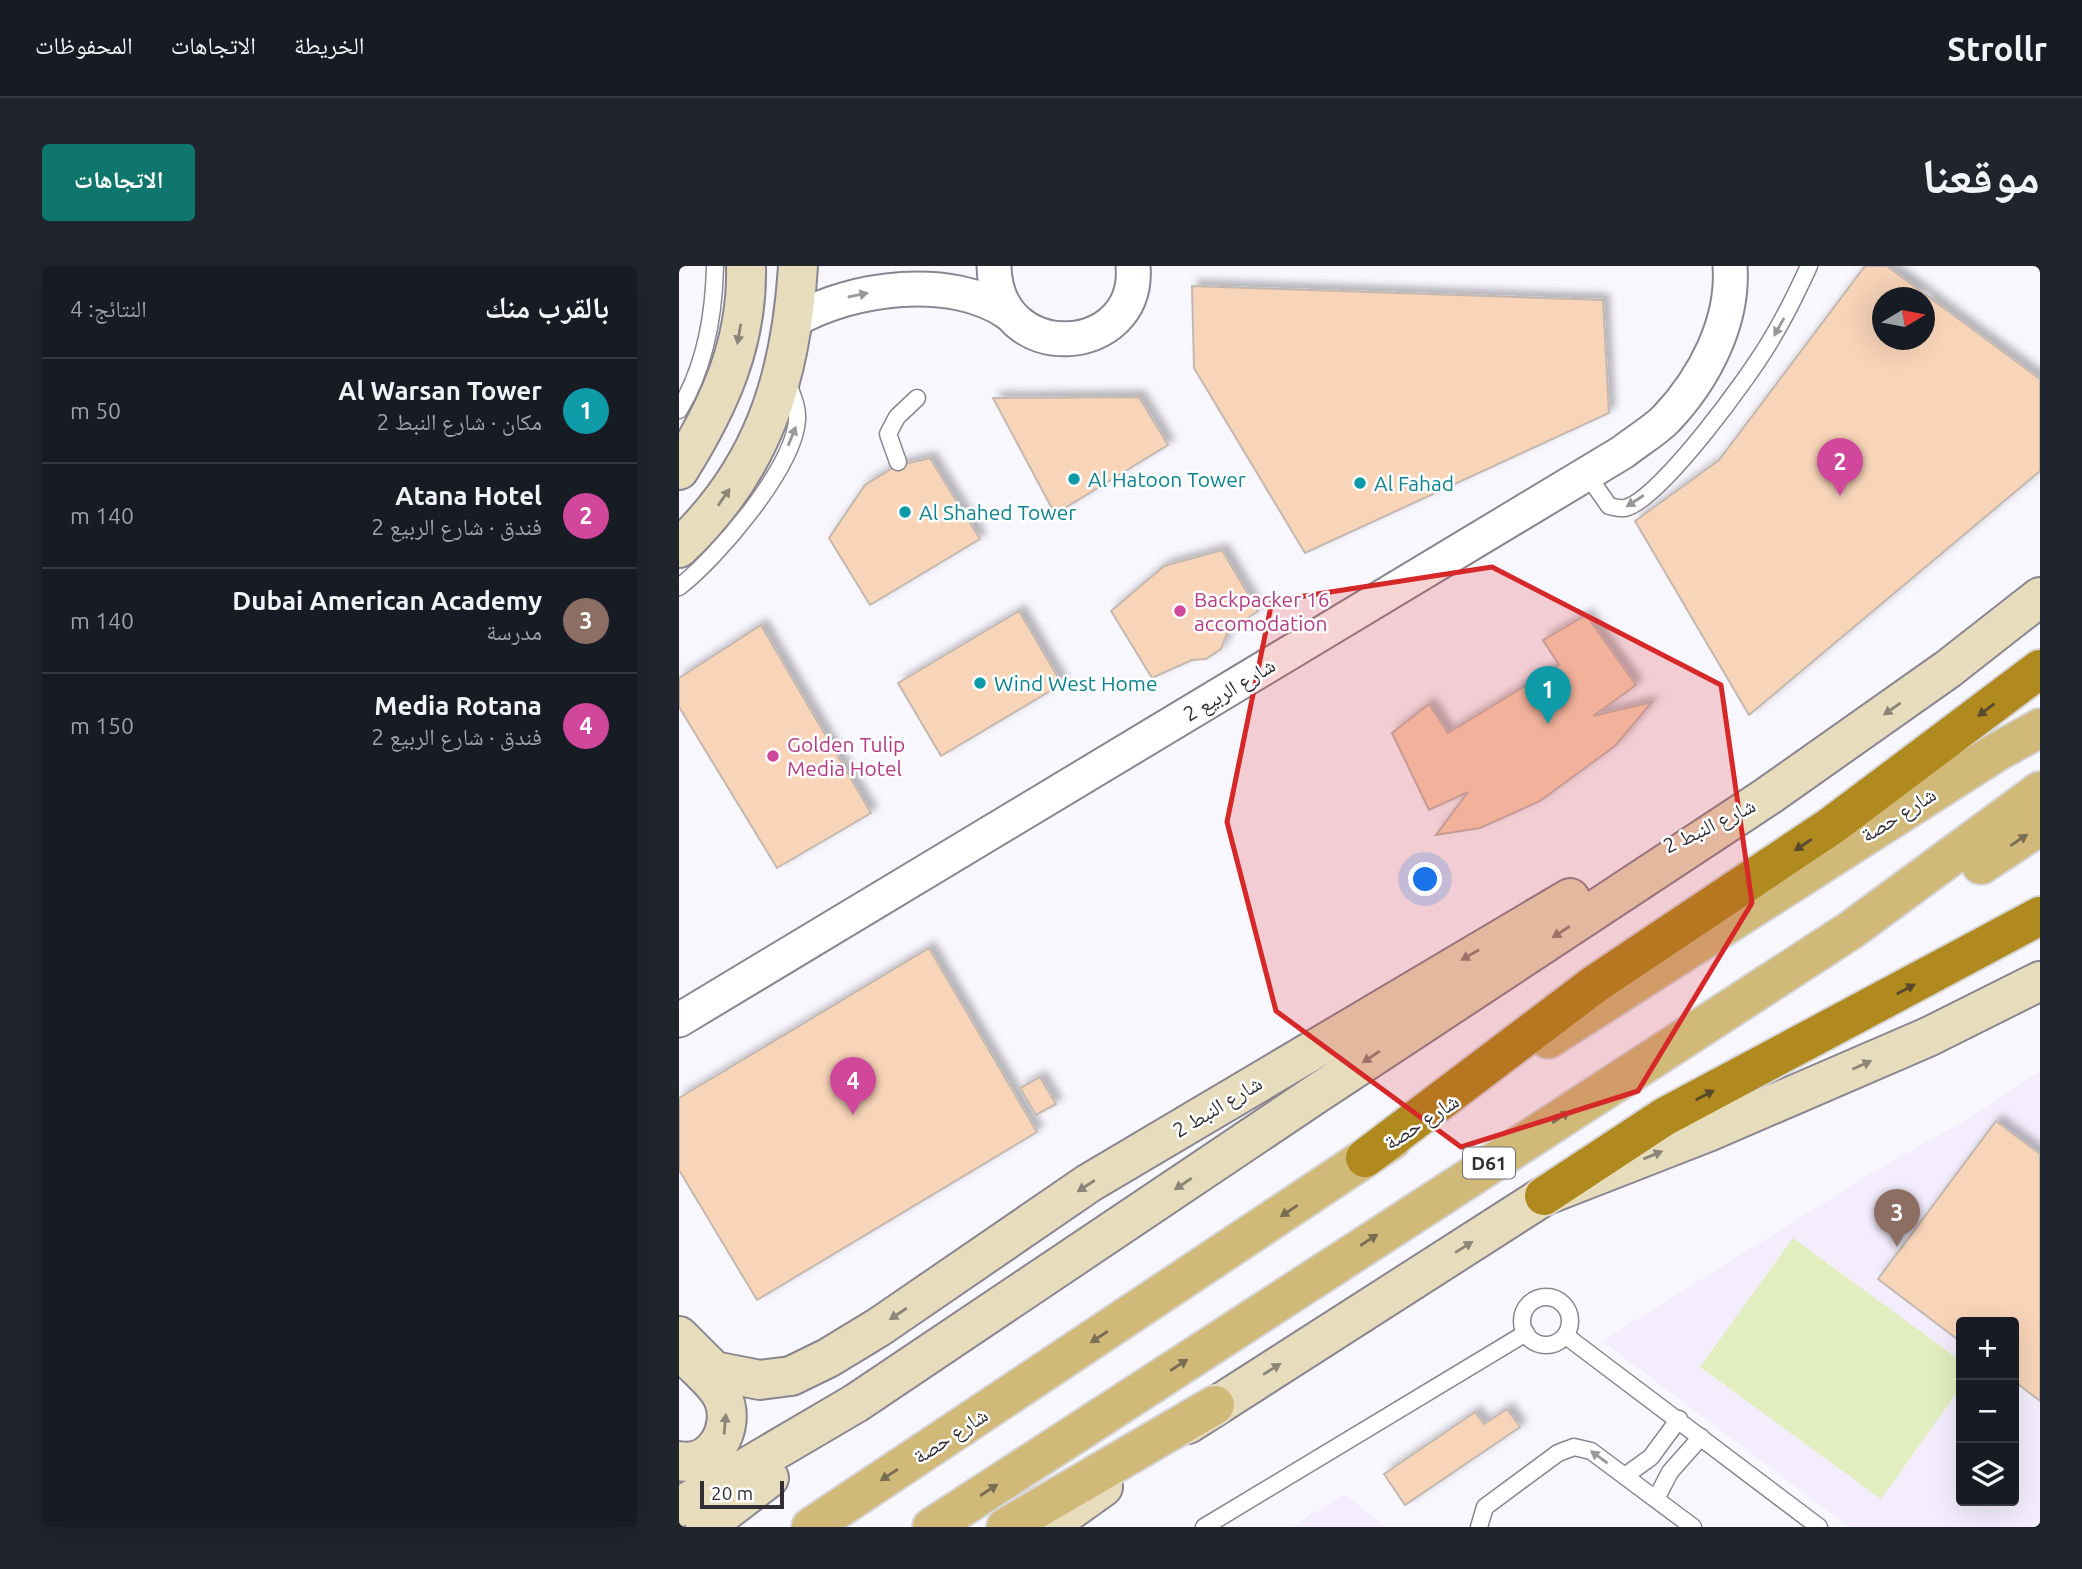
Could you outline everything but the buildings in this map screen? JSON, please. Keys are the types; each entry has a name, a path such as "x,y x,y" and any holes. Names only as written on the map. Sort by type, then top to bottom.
{"highway":[{"path":"1365,1158 1595,984 1831,826 2040,669"},
{"path":"1544,1196 1664,1117 2040,916"}],"main road":[{"path":"679,470 712,416 736,355 747,289 746,266"},
{"path":"679,548 716,509 745,466 768,420 785,372 795,320 798,266"},
{"path":"679,1507 856,1404 1316,1094 1767,796 1948,669 2040,597"},
{"name":"شارع حصة","path":"811,1527 1365,1158 1749,909 1995,753 2040,728"},
{"name":"D61","path":"932,1527 1851,930 2040,791"},
{"name":"شارع النبط 2","path":"679,1336 714,1371 760,1380 791,1376 828,1358 879,1327 1089,1183 1308,1051 1627,865 1767,796"},
{"path":"1851,930 1893,914 1931,894 2040,826"},
{"path":"1006,1527 1215,1405 1544,1196 1733,1122 1928,1037 2040,981"},
{"path":"679,1345 723,1398 727,1415 725,1433 716,1449 702,1459 679,1461"},
{"path":"705,1527 784,1466 856,1404"},
{"path":"1047,1527 1215,1405"}],"street":[{"path":"995,266 999,297 1008,313"},
{"path":"795,320 837,299 883,291 969,293 1008,313 1035,335 1052,340 1086,337 1109,323 1126,302 1133,266"},
{"name":"شارع الربيع 2","path":"679,1020 1586,474 1665,420 1698,380 1721,332 1731,280 1730,266"}],"lane":[{"path":"679,410 702,355 714,307 715,266"},
{"path":"1586,474 1603,502 1609,506 1625,508 1641,498 1699,439 1750,374 1779,327 1809,266"},
{"path":"679,587 720,550 749,514 785,452 797,416 785,372"},
{"path":"898,461 888,434 897,417 917,398"},
{"path":"1548,1297 1567,1308 1570,1322 1566,1336 1555,1344 1542,1345 1526,1333 1524,1312 1534,1301 1548,1297"},
{"path":"1204,1527 1526,1333"},
{"path":"1566,1336 1819,1527"},
{"path":"1625,1476 1651,1457 1679,1419"},
{"path":"1656,1499 1670,1472 1701,1437"},
{"path":"1479,1527 1485,1507 1566,1448 1583,1447 1693,1527"}],"highlighted area":[{"path":"1492,567 1721,685 1752,903 1638,1091 1461,1147 1276,1011 1227,822 1272,601"}],"shaded area":[{"path":"2040,1071 2040,1527 1849,1527 1602,1341 1875,1171 1974,1115"},
{"path":"1344,1494 1386,1527 1292,1527"}],"green space":[{"path":"1793,1238 1956,1357 1956,1394 1881,1499 1700,1367"}],"place":[{"name":"Al Hatoon Tower","path":"1074,479"},
{"name":"Al Fahad","path":"1360,483"},
{"name":"Atana Hotel","path":"1840,496"},
{"name":"Al Shahed Tower","path":"905,512"},
{"name":"Backpacker 16 accomodation","path":"1180,611"},
{"name":"Wind West Home","path":"980,683"},
{"name":"Al Warsan Tower","path":"1548,724"},
{"name":"Golden Tulip Media Hotel","path":"773,756"},
{"name":"Media Rotana","path":"853,1115"},
{"name":"Dubai American Academy","path":"1897,1247"}]}
